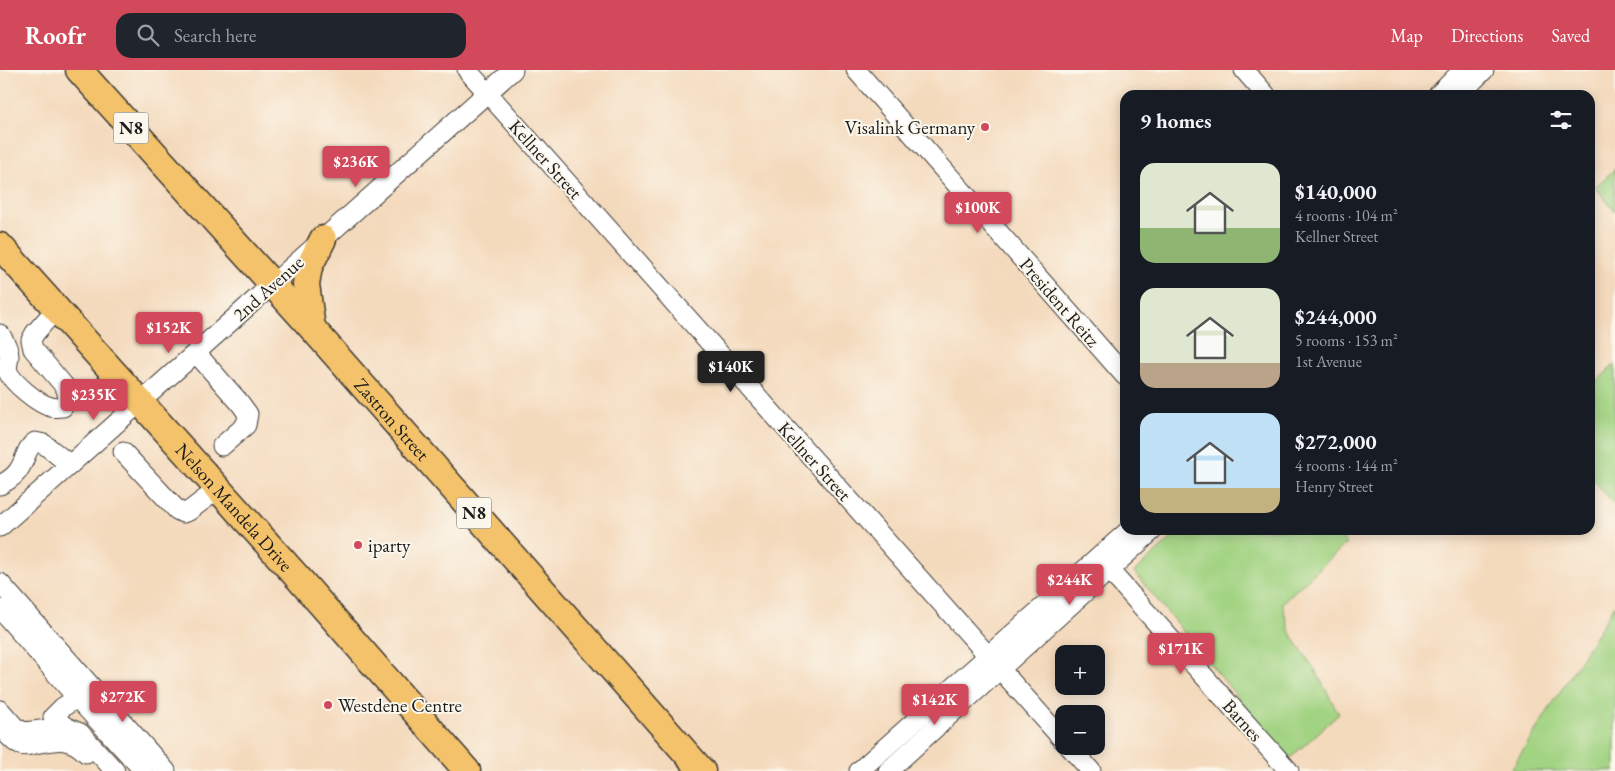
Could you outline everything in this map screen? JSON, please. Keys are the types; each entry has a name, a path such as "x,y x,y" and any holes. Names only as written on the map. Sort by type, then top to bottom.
{"highway":[{"name":"Zastron Street","path":"79,70 312,328 702,771"},
{"path":"312,328 306,284 309,267 323,239"},
{"name":"Nelson Mandela Drive","path":"0,246 300,580 467,771"}],"street":[{"name":"Kellner Street","path":"467,70 1055,731"},
{"name":"2nd Avenue","path":"0,527 513,70"},
{"name":"President Reitz","path":"856,70 1120,370"},
{"path":"1244,70 1262,90"},
{"path":"1446,90 1463,70"},
{"path":"1450,90 1484,70"},
{"path":"0,334 5,342 9,356 7,366 12,377 41,403 52,408 63,407 68,399 66,388 32,349 31,340 56,309"},
{"path":"196,353 248,414 246,425 222,446"},
{"path":"0,485 14,476 21,467 30,445 35,442 44,444 70,465"},
{"path":"123,452 177,510 183,513 189,511 218,489"},
{"path":"888,771 995,663 1103,563 1125,535"},
{"path":"1103,563 1145,535"},
{"name":"Barnes","path":"1103,563 1289,771"},
{"path":"0,583 166,771"},
{"path":"0,609 77,698 144,771"},
{"path":"859,771 995,663"},
{"path":"77,698 63,707 53,717 66,727 80,733 115,771"},
{"path":"0,710 16,727 24,732 39,728 66,727"},
{"path":"0,726 18,744 24,746 50,741 69,741 80,746 102,771"},
{"path":"1077,755 1091,771"}],"green space":[{"path":"1615,169 1615,211 1595,187"},
{"path":"1615,364 1615,505 1595,482 1595,383"},
{"path":"1175,535 1340,535 1347,543 1282,603 1290,633 1315,670 1339,714 1289,759 1134,572"},
{"path":"1615,605 1615,771 1510,771"}],"place":[{"name":"Visalink Germany","path":"985,127"},
{"name":"iparty","path":"358,545"},
{"name":"Westdene Centre","path":"328,705"}]}
